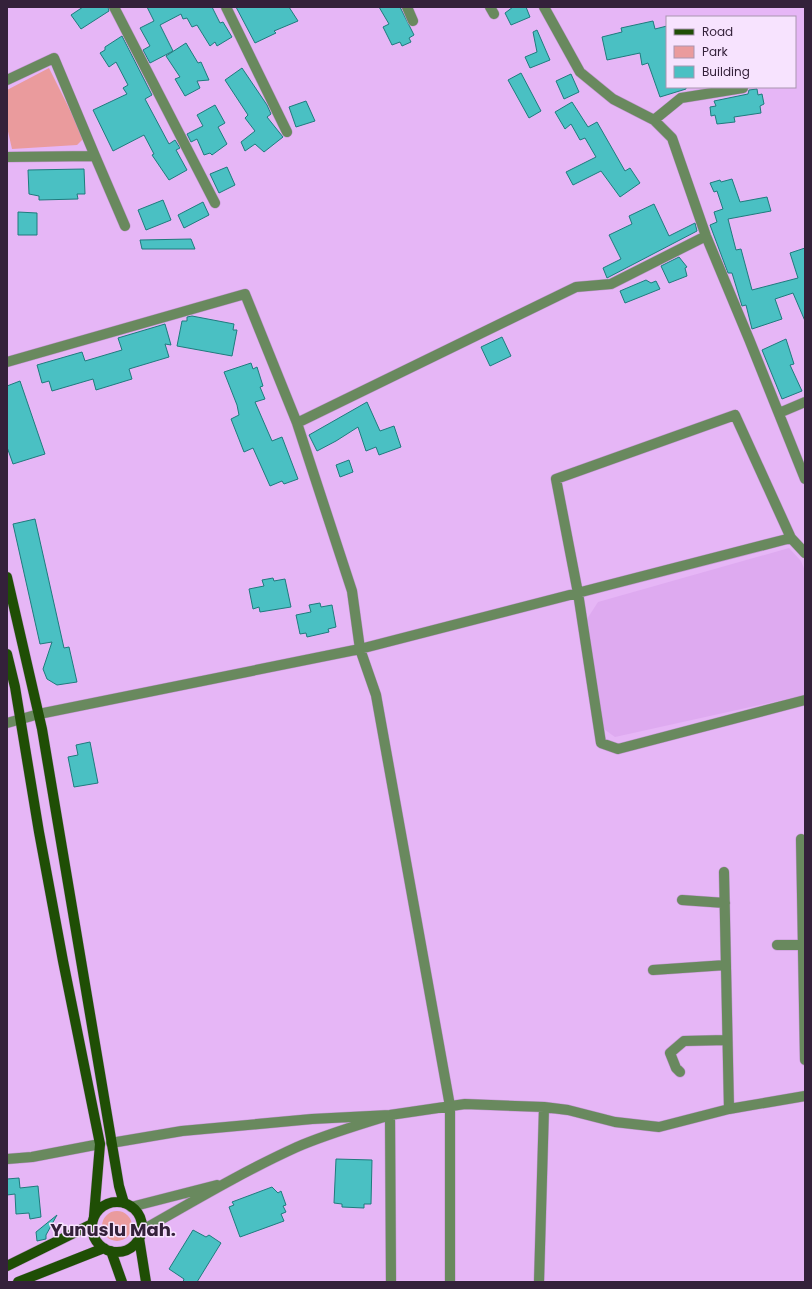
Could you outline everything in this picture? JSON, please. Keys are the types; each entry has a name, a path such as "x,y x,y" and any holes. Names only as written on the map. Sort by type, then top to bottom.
{"main road":[{"path":"7,577 39,714 112,1143 127,1205"},
{"path":"7,654 20,719 62,961 100,1144 93,1220 95,1239 107,1249 122,1282"},
{"path":"7,1266 93,1220 99,1209 106,1204 115,1202 127,1205 140,1218 140,1235 146,1282"},
{"path":"18,1282 107,1249 122,1251 129,1249 140,1235"}],"street":[{"path":"114,7 215,203"},
{"path":"226,7 287,132"},
{"path":"407,7 413,21"},
{"path":"544,7 580,72 613,98 654,120 672,138 706,236 805,479"},
{"path":"7,80 54,58 125,226"},
{"path":"654,120 681,98 743,88"},
{"path":"7,157 95,156"},
{"path":"296,423 576,287 611,284 706,236"},
{"path":"7,362 245,294 296,423 352,591 360,649 376,695 450,1106 450,1282"},
{"path":"779,413 805,402"},
{"path":"805,553 791,538 735,415 556,479 578,593 601,743 618,749 805,700"},
{"path":"7,723 39,714 360,649 791,538"},
{"path":"802,839 805,1060"},
{"path":"724,872 728,1109"},
{"path":"682,900 724,903"},
{"path":"777,945 803,945"},
{"path":"653,970 726,964"},
{"path":"680,1072 676,1068 670,1053 684,1041 727,1040"},
{"path":"112,1143 189,1131 312,1119 390,1115 465,1104 544,1107 568,1110 615,1122 659,1127 728,1109 805,1096"},
{"path":"539,1282 544,1107"},
{"path":"140,1235 229,1182 297,1147 390,1115"},
{"path":"390,1115 391,1282"},
{"path":"7,1159 32,1157 100,1144"},
{"path":"127,1205 229,1182"}],"shaded area":[{"path":"789,548 801,561 805,571 805,695 615,737 601,727 587,619 598,602"}],"green space":[{"path":"49,68 84,138 77,145 12,149 7,127 7,90"},
{"path":"117,1211 123,1212 131,1220 131,1232 123,1240 117,1241 111,1240 103,1232 102,1226 103,1220 111,1212"}],"building":[{"path":"83,7 108,7 109,11 81,29 71,15"},
{"path":"147,7 212,7 220,23 223,22 232,37 217,46 215,42 210,46 197,25 192,27 187,18 183,19 181,14 160,25 173,51 150,63 143,50 150,46 140,28 154,21"},
{"path":"236,7 289,7 298,21 274,31 276,33 255,43"},
{"path":"379,7 400,7 414,35 409,38 411,42 402,46 400,42 392,45 383,27 389,24"},
{"path":"513,7 526,7 530,17 511,25 505,13"},
{"path":"653,21 655,29 666,26 666,88 686,89 660,97 648,63 642,65 640,53 607,60 602,37 622,32 621,28"},
{"path":"537,30 550,60 530,68 525,57 537,52 533,32"},
{"path":"122,36 152,95 145,99 169,144 175,140 180,148 176,150 187,170 169,180 152,155 154,154 144,135 113,151 93,110 127,94 123,88 128,85 116,62 109,67 100,53 105,50 105,47"},
{"path":"186,43 198,63 201,62 209,80 197,81 200,88 185,96 175,79 180,77 166,56"},
{"path":"242,68 267,105 271,114 267,117 283,137 264,152 255,144 245,151 241,142 255,131 245,118 248,115 225,80"},
{"path":"521,73 541,111 529,118 508,80"},
{"path":"571,74 579,92 564,99 556,81"},
{"path":"757,89 758,95 762,94 764,104 760,106 761,113 734,117 735,122 717,124 715,115 711,116 710,107 716,106 714,101 748,94 749,90"},
{"path":"306,101 315,121 296,127 289,107"},
{"path":"572,102 588,127 597,122 625,171 630,168 640,183 620,197 601,171 573,185 566,172 596,157 585,138 580,140 571,124 565,129 555,112"},
{"path":"215,105 225,123 218,127 227,144 212,155 210,153 204,155 197,139 191,142 187,134 203,126 197,115"},
{"path":"227,167 235,185 219,193 210,174"},
{"path":"84,169 85,194 77,194 78,199 39,200 39,196 29,194 28,170"},
{"path":"732,179 740,202 767,197 771,211 728,219 736,250 741,249 752,290 798,278 790,253 805,248 805,321 793,293 775,299 782,319 752,329 746,305 742,306 732,273 728,273 710,225 717,222 714,212 723,209 717,191 714,192 710,183"},
{"path":"163,200 171,220 146,230 138,210"},
{"path":"203,202 209,215 184,228 178,215"},
{"path":"654,204 669,236 695,223 697,231 607,278 603,268 621,259 609,235 632,224 629,216"},
{"path":"18,212 37,213 37,235 18,235"},
{"path":"191,239 195,249 142,249 140,240"},
{"path":"679,257 687,267 685,268 687,276 669,283 661,266"},
{"path":"646,280 651,283 656,281 660,289 625,303 620,291"},
{"path":"192,316 234,324 233,330 237,330 232,356 177,346 182,321 187,321 187,317"},
{"path":"165,324 171,345 165,344 169,357 129,369 132,379 96,390 93,379 52,391 49,381 42,383 37,365 82,352 85,361 122,350 118,338"},
{"path":"502,337 511,356 490,366 481,347"},
{"path":"786,339 794,364 790,365 802,391 782,399 762,350"},
{"path":"251,363 253,369 257,367 263,386 260,387 265,399 255,402 272,441 282,437 298,479 284,484 282,481 270,486 253,448 244,452 231,419 239,415 237,405 224,372"},
{"path":"20,381 45,454 13,464 7,447 7,386"},
{"path":"367,402 380,431 394,426 401,447 379,455 376,447 366,451 358,427 317,451 309,435"},
{"path":"349,460 353,472 340,477 336,465"},
{"path":"35,519 64,648 69,647 77,682 57,685 47,679 43,669 52,642 40,644 13,524"},
{"path":"273,578 274,581 285,579 291,607 260,612 259,607 253,609 249,589 264,586 262,580"},
{"path":"320,603 321,607 332,605 336,627 328,629 329,632 307,637 306,633 300,634 296,615 311,612 309,605"},
{"path":"90,742 98,783 74,787 68,757 78,755 76,745"},
{"path":"336,1159 372,1160 371,1204 364,1204 364,1208 342,1207 342,1204 334,1203"},
{"path":"19,1178 20,1188 38,1186 41,1217 30,1219 29,1213 16,1214 15,1194 7,1195 7,1179"},
{"path":"272,1187 278,1193 281,1191 286,1205 283,1206 286,1212 281,1214 284,1221 240,1237 229,1207 234,1205 232,1202"},
{"path":"57,1215 46,1235 46,1239 37,1241 36,1232"},
{"path":"193,1230 206,1237 209,1235 221,1243 197,1282 183,1282 184,1279 169,1269"}],"district":[{"name":"Yunuslu Mah.","path":"113,1229"}]}
